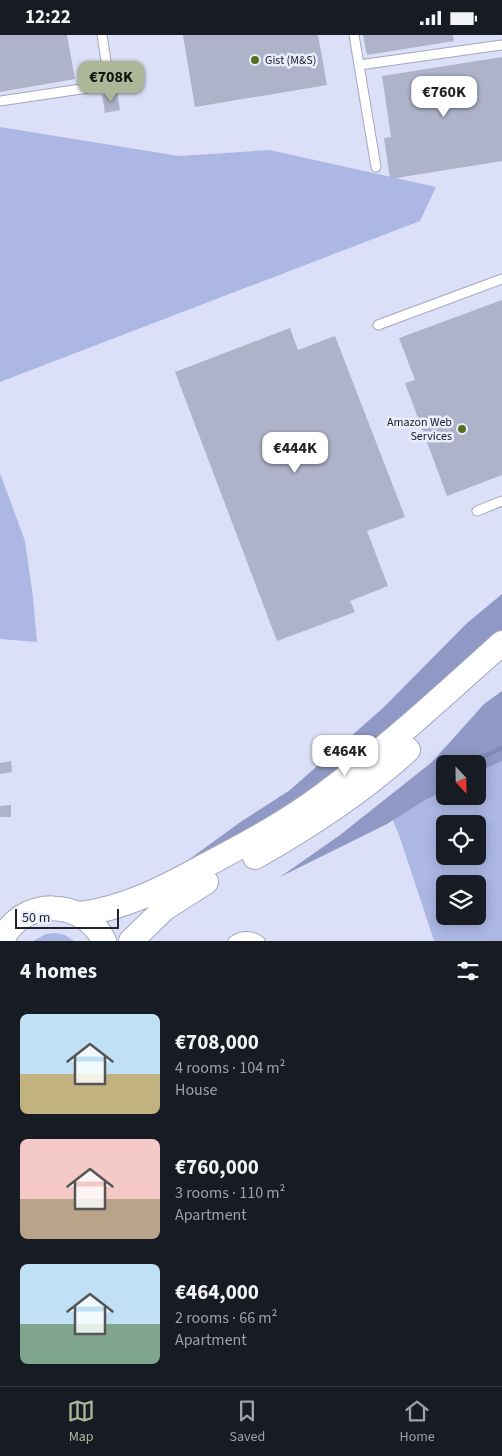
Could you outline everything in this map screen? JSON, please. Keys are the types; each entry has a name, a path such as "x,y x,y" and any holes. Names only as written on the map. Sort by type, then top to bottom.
{"main road":[{"path":"80,915 104,911 150,895 253,840 322,797 381,751 502,643"},
{"path":"131,941 164,909 188,893 292,836 358,791 405,752 502,662"},
{"path":"2,940 15,923 33,911 56,908 80,915 97,929 104,941"}],"lane":[{"path":"102,35 109,80"},
{"path":"354,35 376,167"},
{"path":"359,65 502,45"},
{"path":"0,101 88,88"},
{"path":"378,325 502,279"},
{"path":"477,511 502,501"},
{"path":"233,941 240,937 251,937 260,941"}],"shaded area":[{"path":"0,127 179,156 270,150 436,187 420,221 0,382"},
{"path":"0,473 25,541 37,642 0,639"},
{"path":"502,594 502,630 357,755 261,829 187,861 239,823 290,790 384,707 466,624"},
{"path":"502,691 502,761 486,768 486,755 438,755 484,704"},
{"path":"436,758 436,794 387,824 280,877 340,835"},
{"path":"502,758 502,941 434,941 392,818 436,791 436,805 486,805 486,766"},
{"path":"46,934 65,935 74,941 33,941"}],"building":[{"path":"0,35 67,35 75,79 0,92"},
{"name":"Gist (M&S)","path":"183,35 318,35 327,85 195,107"},
{"path":"363,35 453,35 454,41 367,55"},
{"path":"502,57 502,161 390,179 384,138 391,137 382,76"},
{"path":"117,92 120,110 105,113 102,95"},
{"name":"Amazon Web Services","path":"502,300 502,475 447,496 405,383 415,380 399,338"},
{"path":"290,328 298,350 335,336 405,517 367,531 388,586 350,601 355,612 277,641 175,372"},
{"path":"11,761 12,772 0,774 0,763"},
{"path":"11,805 11,817 0,817 0,806"}],"waterway":[{"path":"486,755 502,748"}],"place":[{"name":"Gist (M&S)","path":"255,60"},
{"name":"Amazon Web Services","path":"462,429"}]}
